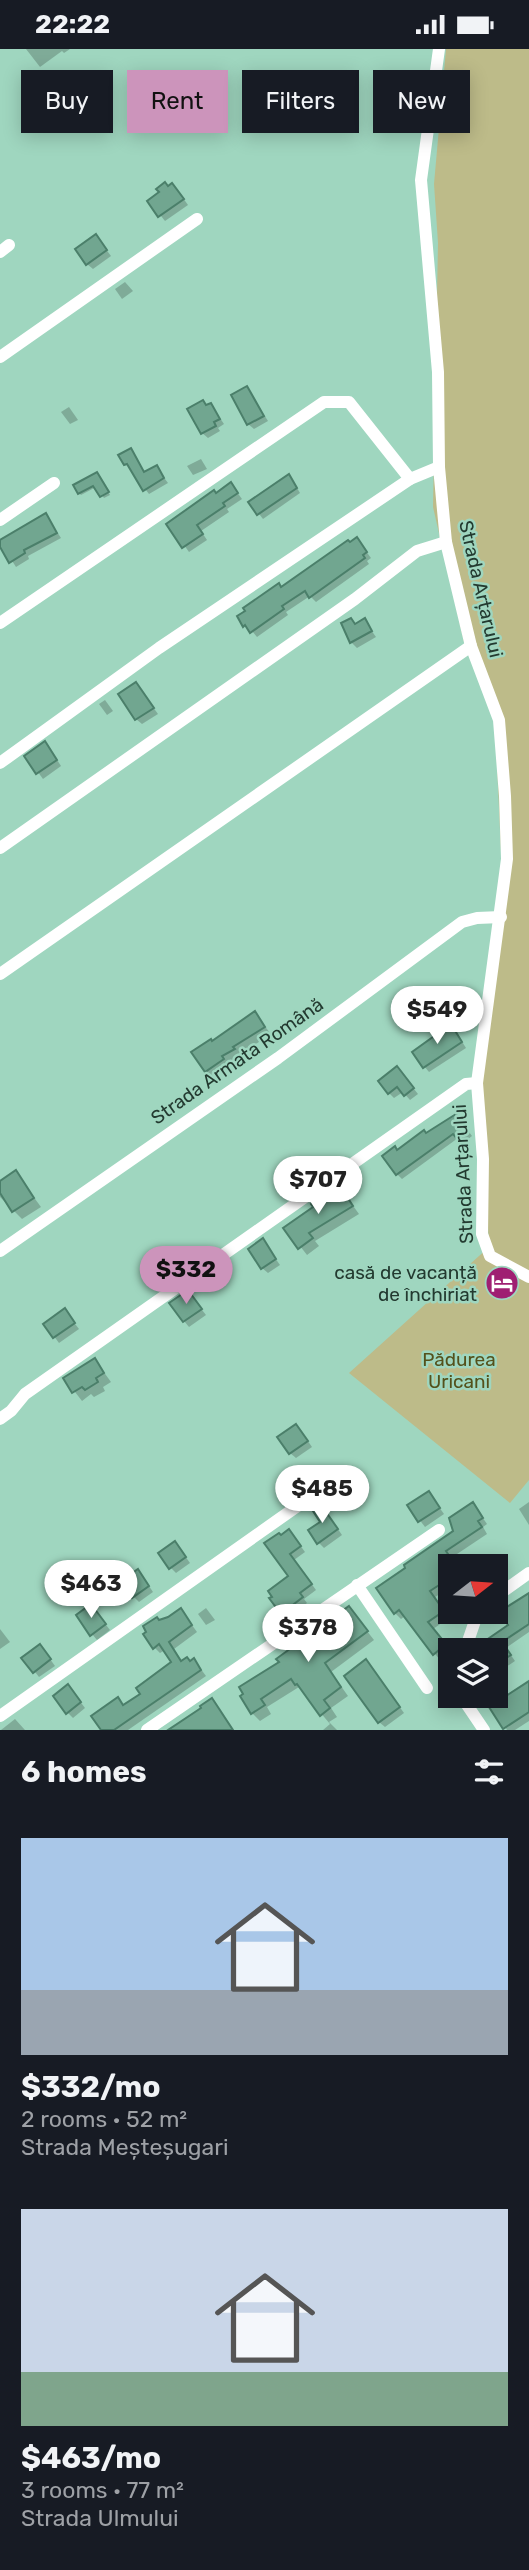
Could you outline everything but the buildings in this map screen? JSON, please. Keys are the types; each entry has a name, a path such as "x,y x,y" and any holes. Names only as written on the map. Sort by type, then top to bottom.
{"street":[{"name":"Strada Arțarului","path":"439,49 421,180 438,372 439,467 446,542 471,646 499,720 502,736 507,859 477,1083 483,1159 482,1224 485,1249 489,1256 529,1277"},
{"path":"0,357 197,219"},
{"path":"0,623 324,402 349,402 410,479"},
{"path":"0,763 159,647 410,479 439,467"},
{"path":"0,520 54,483"},
{"path":"0,848 355,599 417,551 446,542"},
{"path":"0,974 471,646"},
{"name":"Strada Armata Română","path":"0,1251 278,1059 462,922 501,916"},
{"path":"0,1419 12,1411 26,1394 168,1292 466,1084 477,1083"},
{"path":"0,1716 333,1481"},
{"path":"147,1730 439,1530"},
{"path":"508,1588 529,1573"},
{"path":"357,1584 427,1688"},
{"path":"469,1708 484,1730"}],"green space":[{"name":"Pădurea Uricani","path":"446,49 529,49 529,1480 510,1503 349,1373 489,1247 481,1089 504,917 495,721 464,642 433,507 438,243 434,184 439,133 470,133 470,70 444,70"}],"place":[{"name":"casă de vacanță de închiriat","path":"502,1283"}]}
